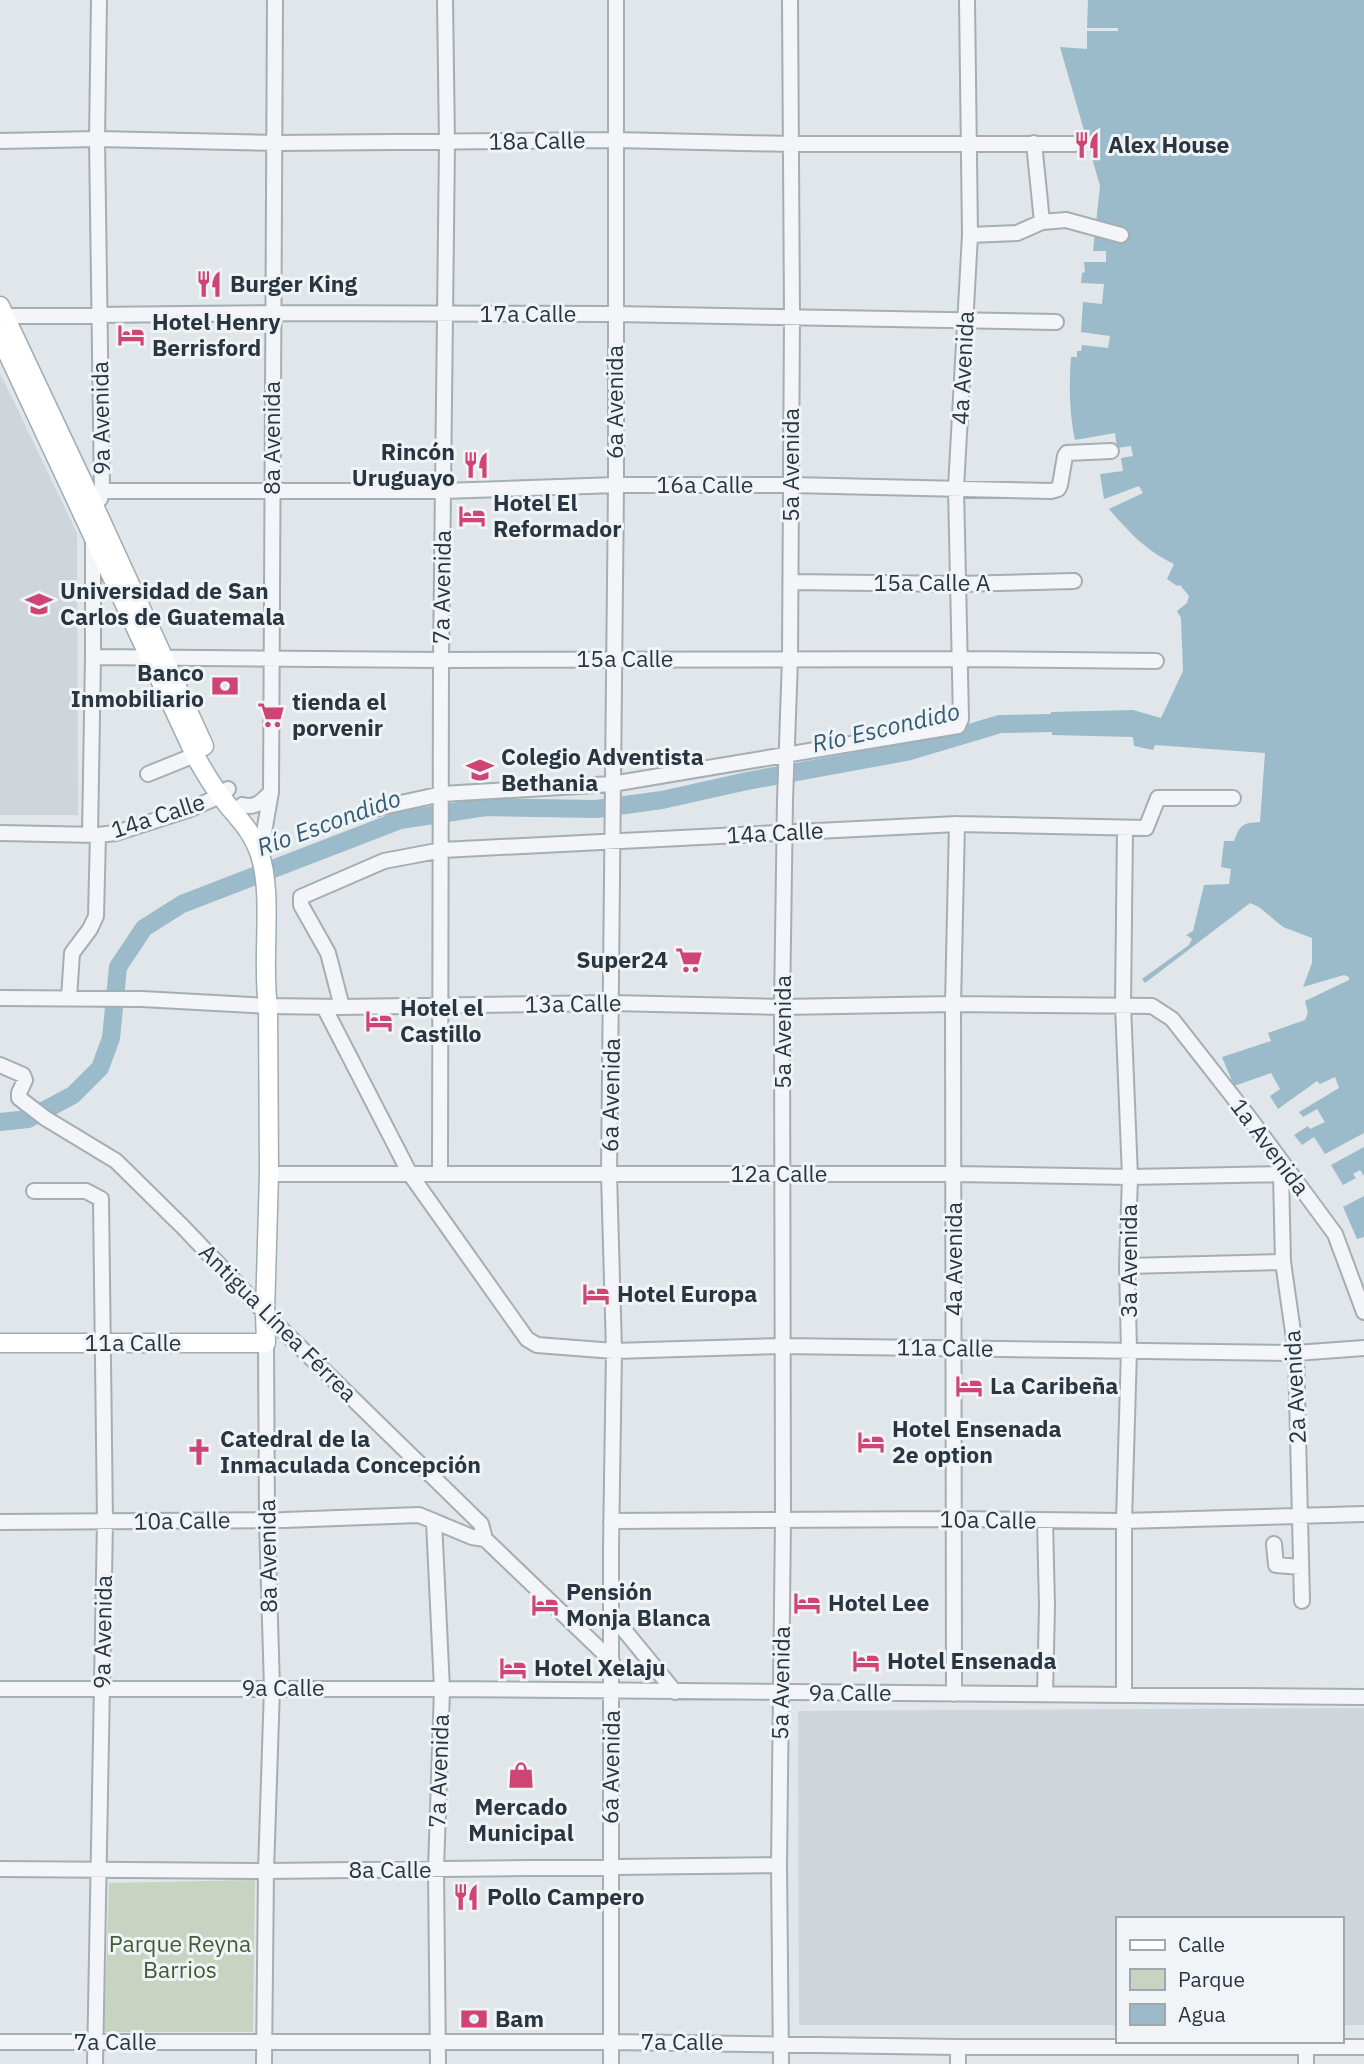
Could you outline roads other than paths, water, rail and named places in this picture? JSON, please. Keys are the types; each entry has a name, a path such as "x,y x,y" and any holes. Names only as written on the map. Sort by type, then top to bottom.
{"main road":[{"path":"2,313 96,510 195,755 224,792"},
{"path":"0,337 93,534 224,792"},
{"name":"8a Avenida","path":"224,792 242,805 257,824 263,838 266,862 268,896 265,985 268,1006 269,1174 266,1343"},
{"name":"8a Avenida","path":"224,792 249,829 266,862"},
{"name":"11a Calle","path":"0,1343 266,1343"}],"street":[{"name":"9a Avenida","path":"73,998 72,953 96,916 93,534 102,491 97,139 99,0"},
{"name":"8a Avenida","path":"263,838 271,792 275,0"},
{"name":"7a Avenida","path":"440,1174 443,829 441,660 447,143 444,0"},
{"name":"6a Avenida","path":"611,2064 611,1521 614,1351 609,1174 616,485 616,0"},
{"name":"5a Avenida","path":"781,2064 779,1865 783,1521 782,1006 790,659 790,0"},
{"name":"4a Avenida","path":"787,758 950,729 958,726 961,719 956,488 970,235 967,0"},
{"name":"18a Calle","path":"0,141 97,139 276,144 615,140 791,144 1074,144"},
{"path":"1034,143 1042,222"},
{"path":"970,235 1017,233 1042,222 1055,220 1074,221 1121,235"},
{"name":"17a Calle","path":"2,313 615,314 1056,322"},
{"name":"16a Calle","path":"102,491 443,491 616,485 791,485 1051,491 1058,489 1060,485 1067,453 1111,451"},
{"name":"15a Calle A","path":"790,582 959,584 1074,581"},
{"name":"15a Calle","path":"93,657 1156,661"},
{"path":"148,774 195,755"},
{"path":"369,810 442,798 612,785 787,758"},
{"name":"14a Calle","path":"0,832 94,835 116,832 167,818 224,792"},
{"path":"242,805 258,805 271,792"},
{"name":"14a Calle","path":"342,1007 328,953 300,901 303,894 384,860 442,850 521,847 613,836 786,833 957,824 1125,828 1148,826 1158,797 1233,798"},
{"name":"4a Avenida","path":"954,1693 953,1004 957,824"},
{"name":"3a Avenida","path":"1124,1695 1130,1177 1123,1005 1125,828"},
{"name":"13a Calle","path":"0,998 142,999 324,1007 612,1003 782,1006 1146,1005"},
{"name":"1a Avenida","path":"1146,1005 1156,1007 1172,1019 1248,1116 1285,1174 1335,1234 1364,1311"},
{"path":"324,1007 410,1174"},
{"name":"Antigua Línea Férrea","path":"0,1065 23,1075 19,1098 116,1161 265,1313 481,1524 485,1539 612,1661"},
{"name":"12a Calle","path":"269,1174 954,1174 1130,1177 1285,1174"},
{"name":"11a Calle","path":"410,1174 527,1339 544,1346 614,1351 782,1346 1296,1353 1364,1348"},
{"name":"2a Avenida","path":"1285,1174 1283,1262 1296,1353 1302,1601"},
{"name":"9a Avenida","path":"34,1191 86,1191 101,1199 105,1522 94,2064"},
{"path":"1127,1266 1283,1262"},
{"name":"8a Avenida","path":"264,2064 266,1871 272,1688 266,1343"},
{"name":"10a Calle","path":"611,1521 1124,1521 1364,1514"},
{"name":"10a Calle","path":"0,1522 267,1520 419,1515 472,1537 485,1539"},
{"name":"7a Avenida","path":"434,1521 442,1689 436,1870 438,2064"},
{"path":"1045,1521 1045,1694"},
{"path":"1274,1544 1276,1565 1301,1567"},
{"path":"611,1614 675,1692"},
{"name":"9a Calle","path":"0,1689 272,1688 1364,1697"},
{"name":"8a Calle","path":"0,1869 266,1871 779,1865"},
{"name":"7a Calle","path":"0,2042 611,2042 958,2047 1364,2047"},
{"path":"1306,2046 1306,2064"},
{"path":"958,2047 958,2064"}],"water":[{"path":"1088,0 1364,0 1364,1133 1325,1154 1314,1137 1302,1145 1294,1135 1308,1126 1310,1129 1325,1122 1317,1109 1303,1117 1299,1112 1339,1088 1335,1077 1320,1084 1317,1081 1278,1109 1270,1096 1280,1089 1271,1073 1234,1086 1222,1057 1271,1041 1268,1033 1305,1020 1308,1013 1305,1001 1349,980 1349,977 1344,975 1303,987 1312,963 1312,938 1283,927 1250,903 1145,983 1142,979 1189,945 1192,939 1186,935 1193,931 1204,885 1229,884 1231,869 1221,867 1224,841 1234,841 1246,824 1260,822 1265,753 1155,745 1153,750 1134,746 1133,737 1052,735 1051,712 1133,710 1161,718 1183,671 1181,618 1177,611 1187,603 1189,596 1180,585 1177,586 1167,579 1174,564 1138,540 1109,509 1143,493 1139,486 1104,499 1100,474 1123,471 1121,458 1133,456 1131,446 1117,448 1115,433 1075,440 1073,429 1070,398 1071,357 1077,357 1077,351 1081,351 1082,345 1108,348 1110,336 1081,332 1083,302 1102,304 1104,284 1081,283 1082,273 1085,272 1084,262 1106,262 1106,251 1093,251 1100,186 1060,47 1087,49 1087,31 1118,31 1118,28 1087,28"},
{"path":"1364,1147 1364,1176 1360,1170 1353,1174 1356,1178 1343,1185 1331,1165"},
{"path":"1364,1196 1364,1237 1357,1239 1343,1207"}],"waterway":[{"name":"Río Escondido","path":"0,1122 28,1119 73,1095 100,1068 111,1038 118,967 144,928 182,904 400,820 486,807 596,809 662,800 747,781 906,752 1000,724 1052,723"}],"place":[{"name":"Alex House","path":"1087,145"},
{"name":"Burger King","path":"209,284"},
{"name":"Hotel Henry Berrisford","path":"131,335"},
{"name":"Rincón Uruguayo","path":"476,465"},
{"name":"Hotel El Reformador","path":"472,516"},
{"name":"Universidad de San Carlos de Guatemala","path":"39,604"},
{"name":"Banco Inmobiliario","path":"225,686"},
{"name":"tienda el porvenir","path":"271,715"},
{"name":"Colegio Adventista Bethania","path":"480,770"},
{"name":"Super24","path":"689,960"},
{"name":"Hotel el Castillo","path":"379,1021"},
{"name":"Hotel Europa","path":"596,1294"},
{"name":"La Caribeña","path":"969,1386"},
{"name":"Hotel Ensenada 2e option","path":"871,1442"},
{"name":"Catedral de la Inmaculada Concepción","path":"199,1452"},
{"name":"Hotel Lee","path":"807,1603"},
{"name":"Pensión Monja Blanca","path":"545,1605"},
{"name":"Hotel Ensenada","path":"866,1661"},
{"name":"Hotel Xelaju","path":"513,1668"},
{"name":"Mercado Municipal","path":"521,1775"},
{"name":"Pollo Campero","path":"466,1897"},
{"name":"Bam","path":"474,2019"}],"park label":[{"name":"Parque Reyna Barrios","path":"180,1957"}]}
